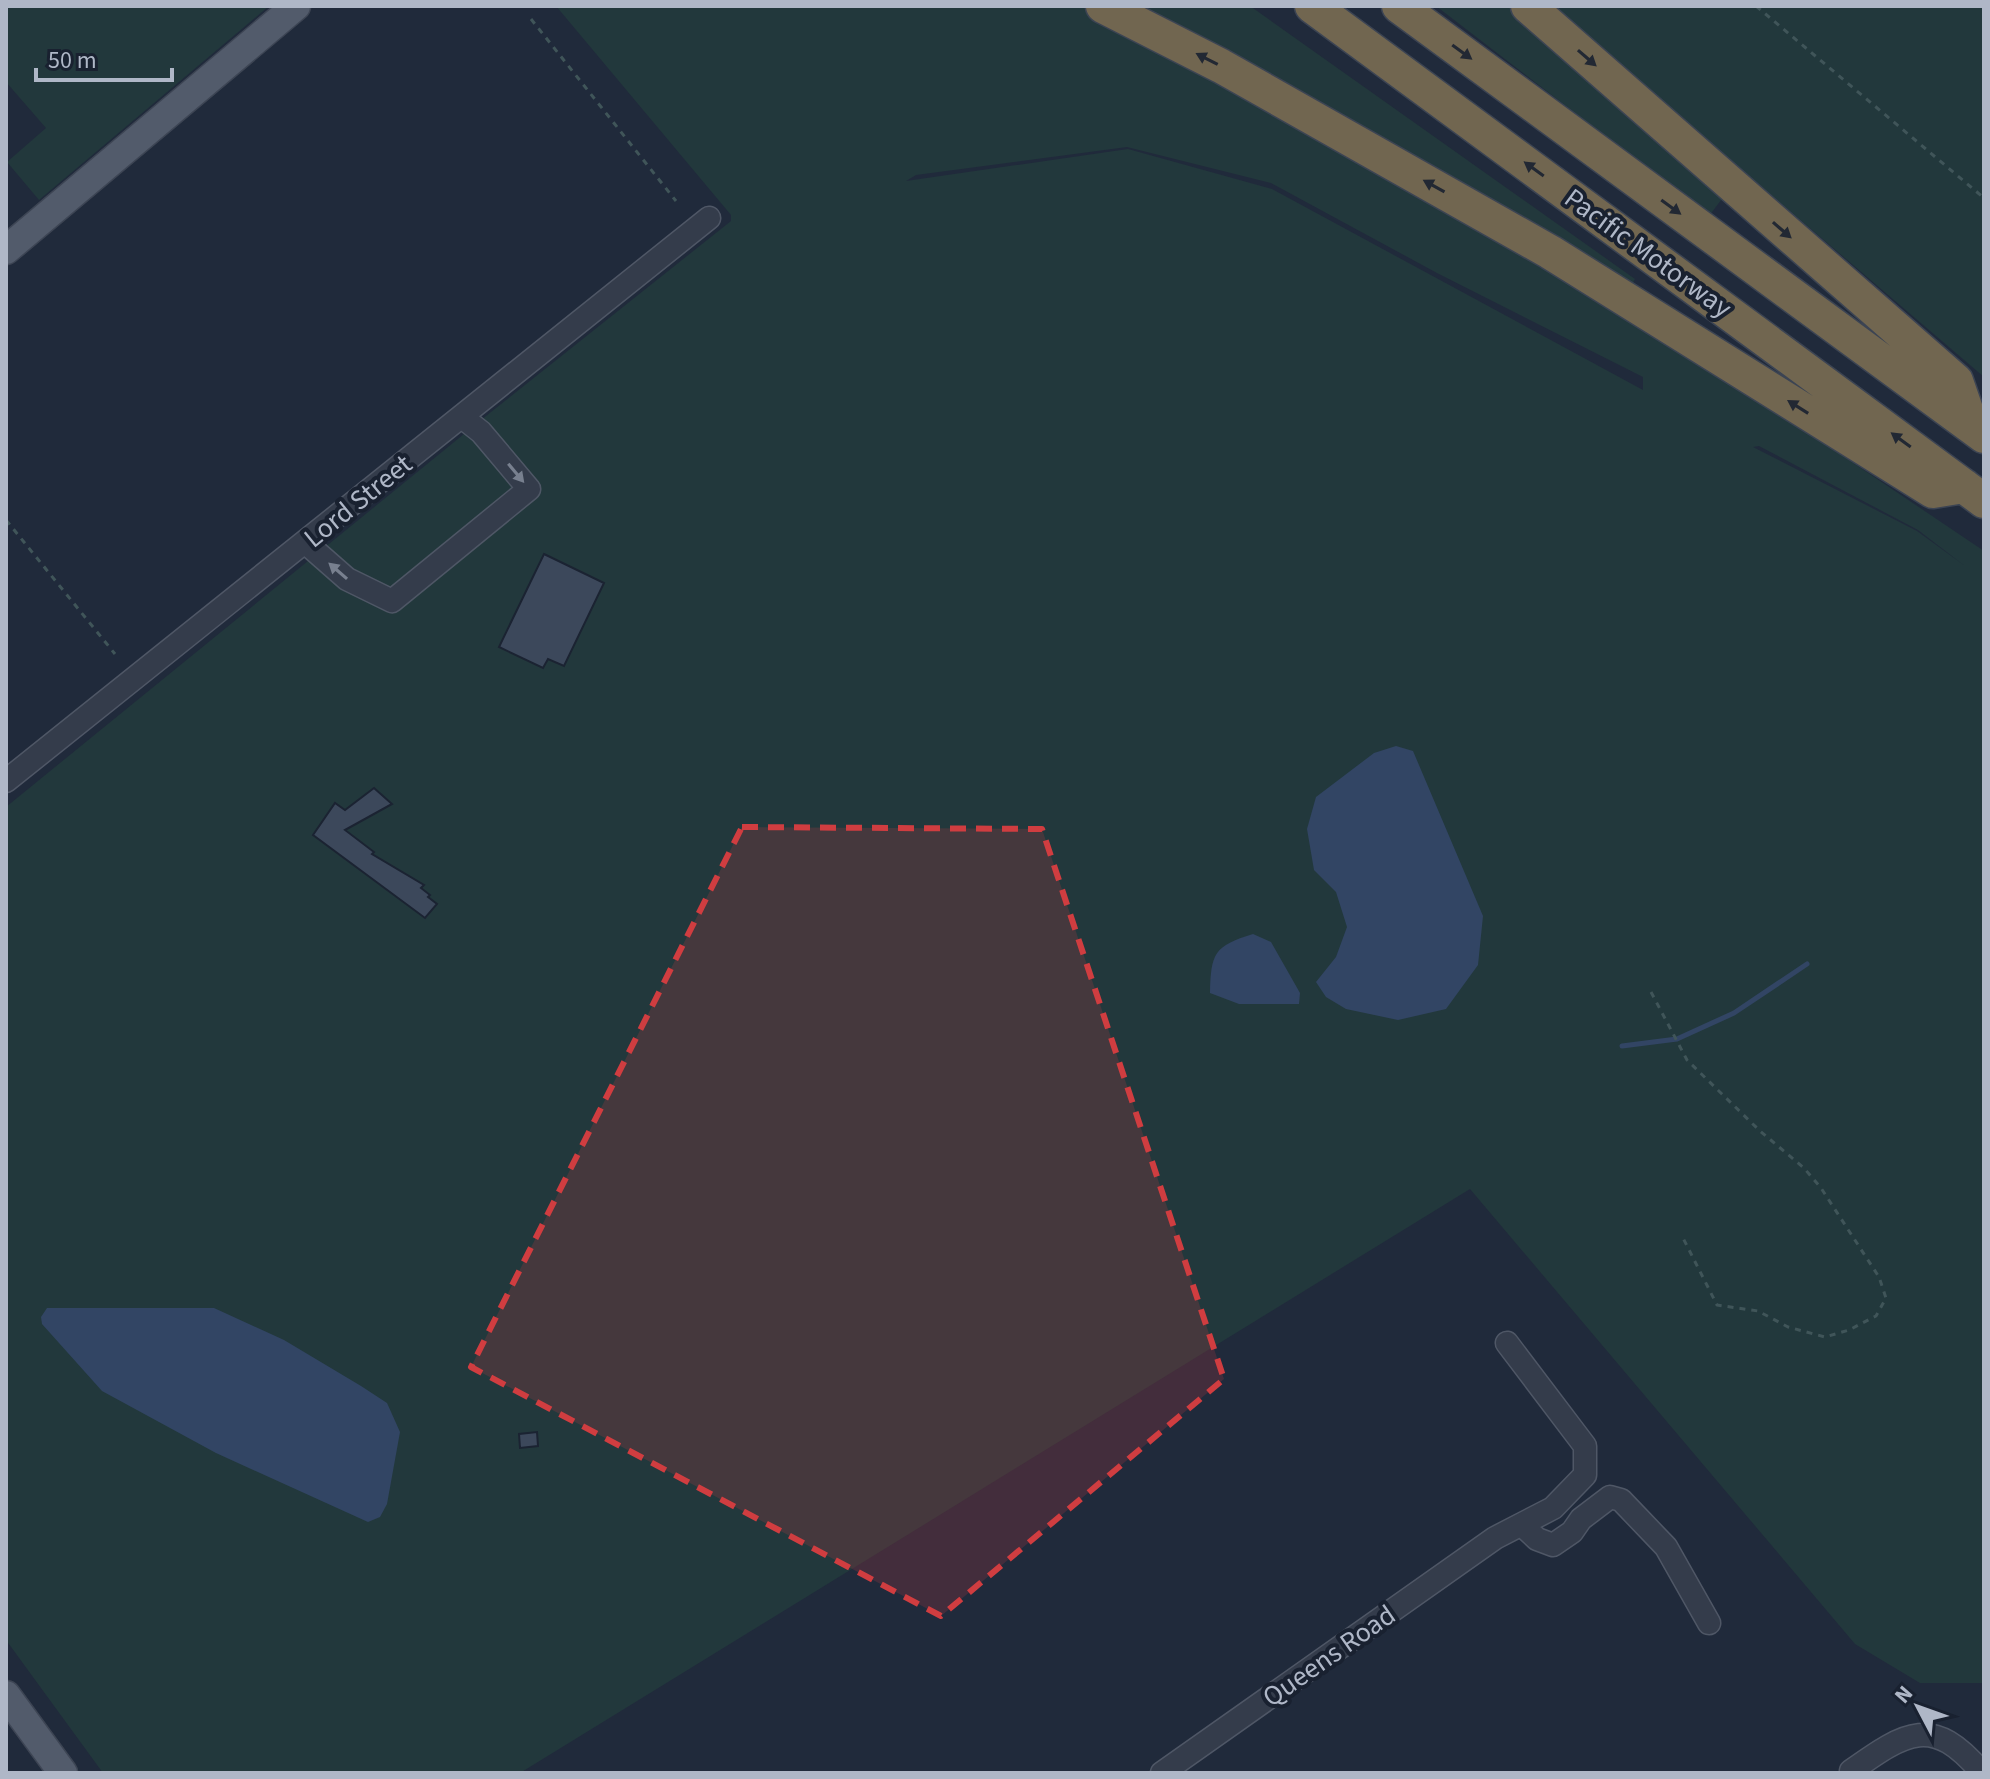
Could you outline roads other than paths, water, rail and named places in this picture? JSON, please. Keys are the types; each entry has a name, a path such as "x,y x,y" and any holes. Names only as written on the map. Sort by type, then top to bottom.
{"highway":[{"path":"1103,6 1221,66 1550,252 1933,491 1974,494"},
{"name":"Pacific Motorway","path":"1312,6 1974,494"},
{"name":"Pacific Motorway","path":"1399,6 1978,431"},
{"path":"1528,6 1956,381 1978,431"}],"main road":[{"path":"6,250 296,6"},
{"path":"6,1695 63,1773"}],"street":[{"name":"Lord Street","path":"6,781 709,218"},
{"path":"306,543 347,579 392,601 529,489 481,432 462,417"},
{"name":"Queens Road","path":"1162,1773 1495,1538 1553,1508 1585,1475 1585,1446 1507,1343"},
{"path":"1522,1525 1537,1539 1553,1545 1610,1497 1621,1500 1666,1547 1709,1623"},
{"path":"1851,1771 1878,1752 1921,1732 1945,1739 1971,1759 1982,1773"}],"water":[{"path":"1396,746 1413,751 1483,916 1478,965 1446,1009 1398,1020 1346,1009 1326,997 1316,982 1336,957 1347,927 1336,892 1314,870 1307,829 1316,797 1374,753"},
{"path":"1253,934 1271,942 1300,993 1299,1004 1239,1004 1210,993 1217,953 1230,943"},
{"path":"47,1308 214,1308 284,1340 361,1386 387,1403 400,1432 387,1504 380,1517 368,1522 216,1453 102,1391 42,1324 41,1317"}],"waterway":[{"path":"1622,1046 1677,1039 1734,1013 1807,964"}]}
